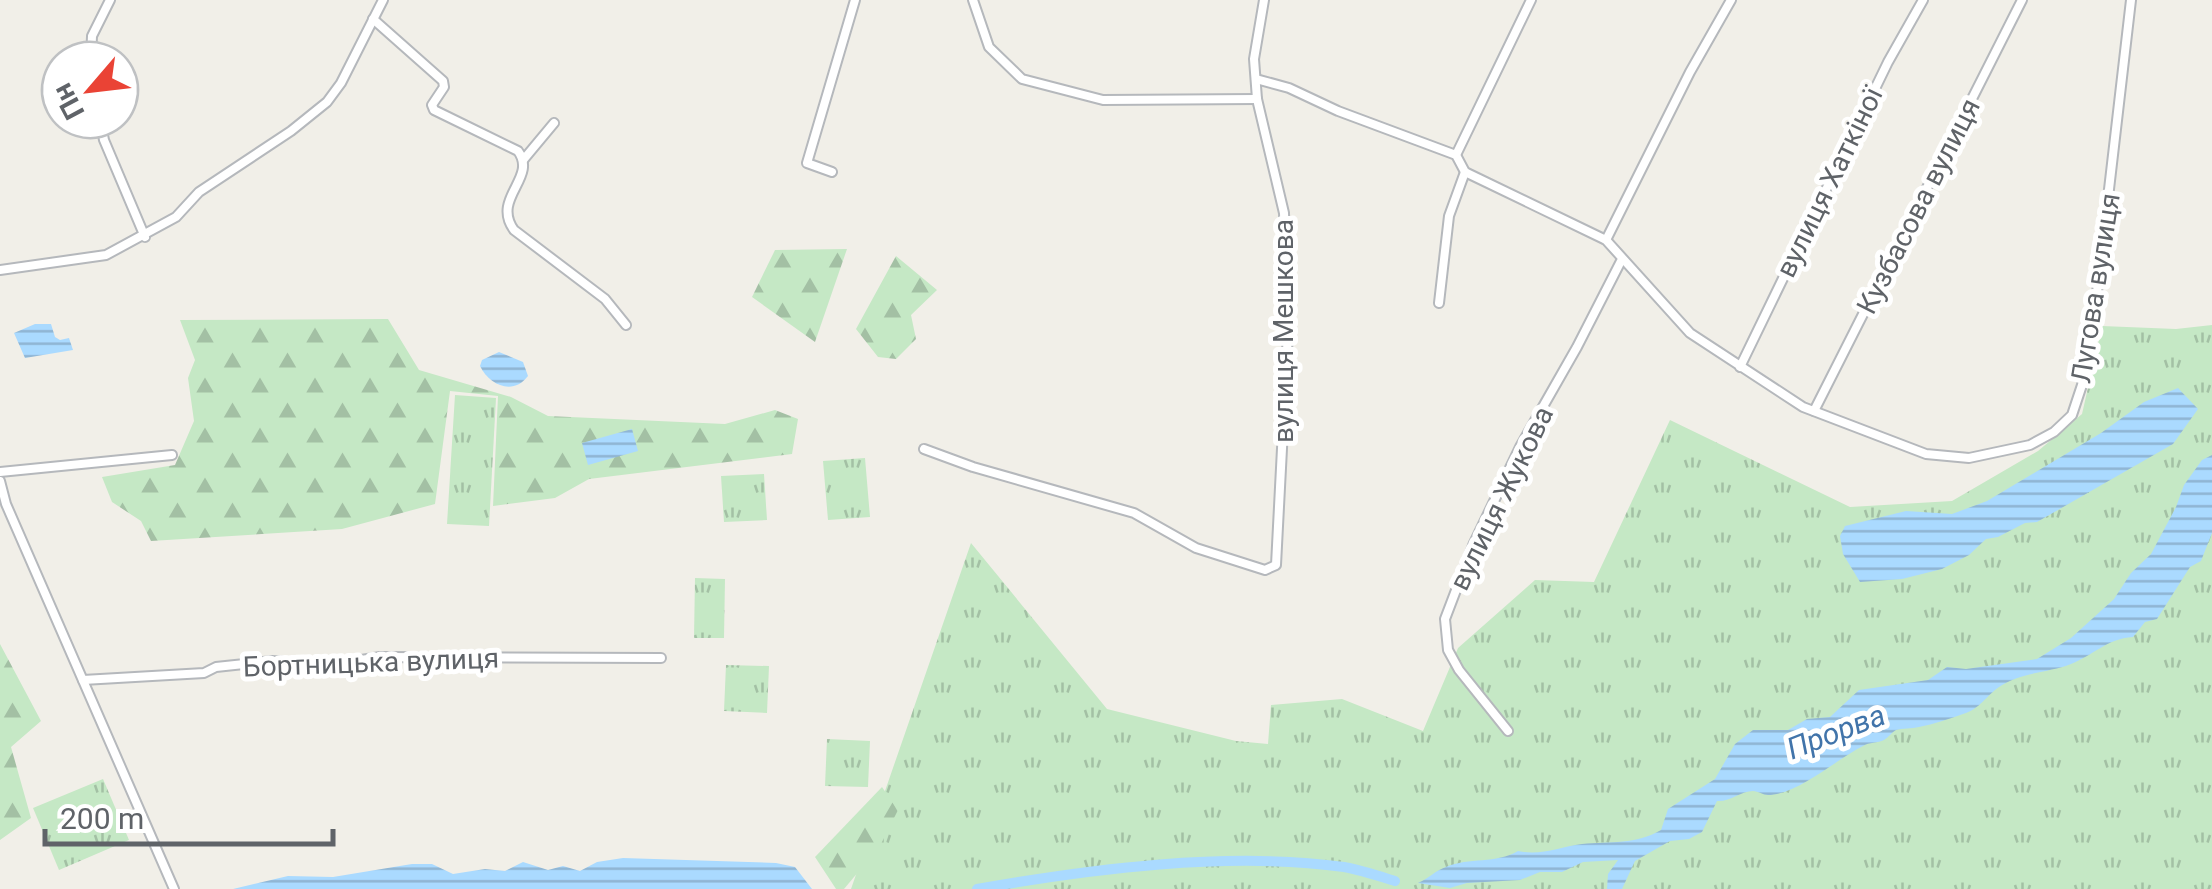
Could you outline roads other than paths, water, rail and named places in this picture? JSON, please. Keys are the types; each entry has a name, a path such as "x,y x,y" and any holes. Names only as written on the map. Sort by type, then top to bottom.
{"street":[{"path":"92,40 110,0"},
{"path":"0,270 106,255 176,217 199,192 328,102 383,0"},
{"path":"832,172 808,163 855,0"},
{"path":"973,0 985,37 999,58 1022,79 1104,100 1257,100"},
{"name":"вулиця Мешкова","path":"924,448 973,467 1134,512 1196,548 1265,570 1276,565 1288,332 1284,213 1257,100 1254,60 1264,0"},
{"path":"1456,154 1531,0"},
{"path":"1606,240 1690,72 1731,0"},
{"name":"вулиця Хаткіної","path":"1740,367 1888,62 1923,0"},
{"name":"Кузбасова вулиця","path":"1814,411 2022,0"},
{"name":"Лугова вулиця","path":"1464,172 1606,240 1690,333 1802,408 1926,454 1969,458 2030,445 2072,416 2094,327 2131,0"},
{"path":"373,19 443,81 444,87 432,105 434,110 518,151 524,167 505,210 508,221 514,230 605,299 626,326"},
{"path":"1256,79 1289,88 1338,111 1456,154 1464,172 1449,216 1440,304"},
{"path":"524,159 554,123"},
{"path":"104,140 145,237"},
{"name":"вулиця Жукова","path":"1508,731 1448,650 1445,619 1474,543 1520,447 1578,347 1621,261"},
{"path":"0,472 172,454"},
{"path":"0,481 6,504 174,889"},
{"name":"Бортницька вулиця","path":"84,680 204,673 216,667 272,661 330,664 380,658 661,658"}],"water":[{"path":"35,324 51,324 55,337 69,338 73,350 25,358 14,333"},
{"path":"499,352 523,362 528,376 522,382 502,386 484,373 482,360"},
{"path":"2178,388 2198,409 2173,444 2037,522 1986,539 1969,555 1942,569 1902,579 1860,582 1843,554 1840,536 1845,526 1906,511 1952,514 1987,501 2101,433 2144,402"},
{"path":"632,429 638,451 588,465 582,443"},
{"path":"2212,455 2212,533 2201,561 2190,567 2157,619 2145,622 2133,637 2108,644 2071,664 2007,682 1969,712 1896,730 1791,789 1768,795 1749,791 1717,801 1702,832 1689,839 1670,841 1635,861 1622,889 1607,889 1608,874 1618,860 1583,862 1562,872 1540,872 1520,880 1467,883 1450,888 1418,883 1455,864 1501,858 1518,851 1542,852 1652,835 1661,830 1668,809 1715,779 1735,744 1753,730 1788,730 1807,719 1830,717 1859,690 1928,680 1947,667 1966,669 2037,659 2071,638 2114,599 2131,573 2151,554 2184,485 2202,460"},
{"path":"623,858 776,863 795,867 812,889 233,889 288,876 333,877 412,864 432,864 453,874 485,869 505,871 523,862 548,870 563,866 580,871 597,862"}],"waterway":[{"name":"Прорва","path":"977,889 1160,864 1254,861 1344,867 1395,881"}]}
